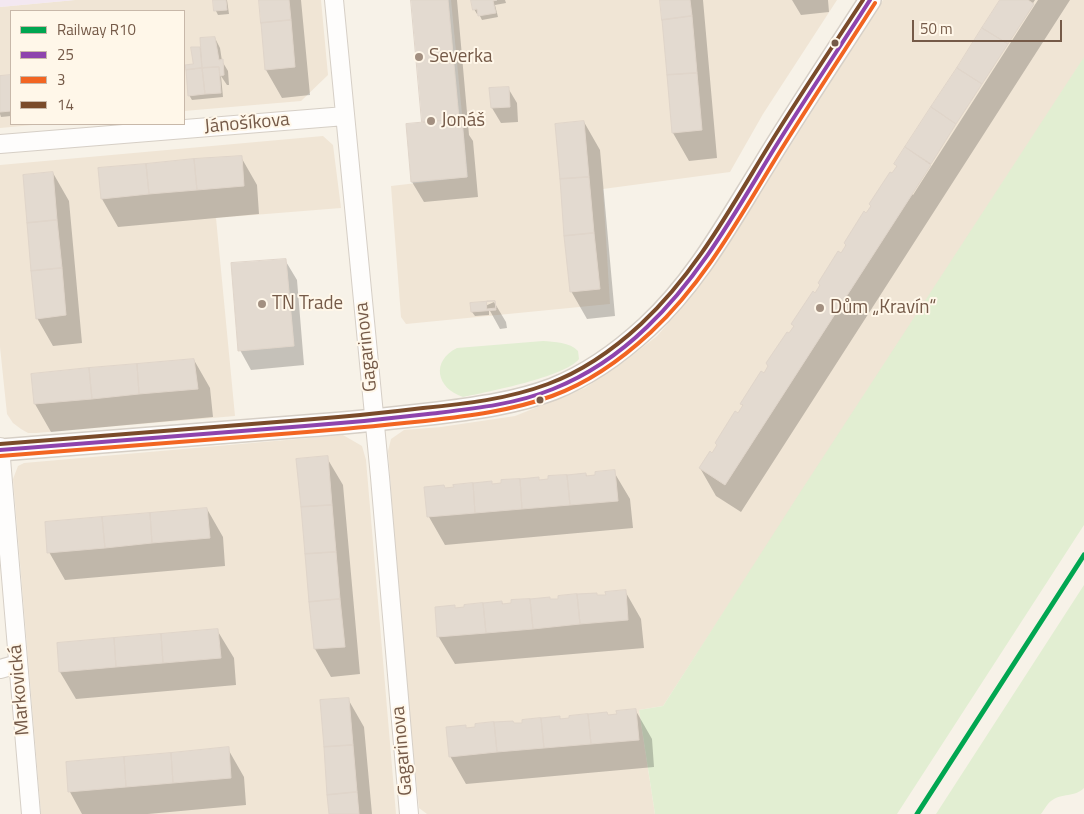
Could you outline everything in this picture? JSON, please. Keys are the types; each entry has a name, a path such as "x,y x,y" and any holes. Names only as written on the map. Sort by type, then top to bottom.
{"street":[{"name":"Gagarinova","path":"334,0 374,420 408,814"},
{"path":"0,449 374,420 494,406 570,382 632,341 668,307 705,259 870,0"},
{"name":"Jánošíkova","path":"0,144 345,116"},
{"name":"Markovická","path":"0,449 31,814"},
{"path":"0,669 18,664"}],"shaded area":[{"path":"0,0 75,0 0,7"},
{"path":"75,0 321,0 328,75 301,101 185,111 185,10 10,10 10,125 32,125 0,128 0,7"},
{"path":"451,0 837,0 763,114 730,172 603,189 610,304 406,324 401,317 391,186 468,177"},
{"path":"883,0 1084,0 1084,58 663,706 639,710 655,814 427,814 419,808 405,673 388,451 391,439 404,430 441,427 515,416 585,388 625,361 657,336 686,303 724,250"},
{"path":"323,136 333,145 341,208 216,218 235,416 36,433 28,433 13,423 7,414 0,347 0,165"},
{"path":"343,435 362,446 366,460 396,814 41,814 13,479 18,466 24,463"}],"green space":[{"path":"1084,57 1084,525 897,814 655,814 639,710 663,706"},
{"path":"543,341 562,343 575,348 578,351 579,359 571,366 542,378 507,388 463,397 454,393 442,381 440,367 443,360 457,348"},
{"path":"1084,585 1084,788 1077,793 1051,801 1041,814 936,814"}],"building":[{"path":"213,0 226,0 227,10 214,11"},
{"path":"259,0 289,0 291,20 261,23"},
{"path":"411,0 448,0 459,119 422,122"},
{"path":"471,0 497,0 493,1 496,13 478,16 477,9 473,10"},
{"path":"660,0 690,0 692,16 662,20"},
{"path":"1000,0 1028,0 1034,4 1008,44 982,28"},
{"path":"692,16 697,73 667,75 662,20"},
{"path":"291,20 295,67 265,70 261,23"},
{"path":"982,28 1008,44 982,84 957,68"},
{"path":"215,37 219,60 223,59 224,75 220,76 219,67 202,68 200,38"},
{"path":"191,47 200,47 202,68 186,70 185,65 193,64"},
{"path":"219,67 221,93 205,94 202,68"},
{"path":"202,68 205,94 188,96 186,70"},
{"path":"957,68 982,84 956,124 931,107"},
{"path":"697,73 702,130 672,133 667,75"},
{"path":"10,75 10,111 0,112 0,76"},
{"path":"509,87 510,107 491,108 489,88"},
{"path":"931,107 956,124 931,164 905,147"},
{"path":"462,120 467,177 411,182 406,124"},
{"path":"584,121 589,177 560,179 555,124"},
{"name":"Dům „Kravín“","path":"905,147 931,165 725,485 699,468 710,451 712,453 717,445 715,443 735,411 738,413 743,405 740,404 761,371 764,373 768,366 766,363 787,332 789,333 794,326 791,324 813,291 815,293 820,285 818,283 838,251 841,253 846,245 844,243 864,211 866,213 871,206 869,204 890,172 892,173 897,166 894,164"},
{"path":"242,156 244,186 197,190 194,159"},
{"path":"194,159 197,190 149,194 146,164"},
{"path":"146,164 149,194 101,199 98,168"},
{"path":"53,172 57,220 27,223 23,175"},
{"path":"589,177 594,233 564,236 560,179"},
{"path":"57,220 62,268 31,271 27,223"},
{"path":"594,233 600,289 570,292 564,236"},
{"name":"TN Trade","path":"286,259 294,346 238,351 231,263"},
{"path":"62,268 66,315 36,319 31,271"},
{"path":"487,301 495,301 496,308 487,309"},
{"path":"495,301 496,310 471,312 470,303"},
{"path":"194,359 198,389 139,394 137,364"},
{"path":"137,364 139,394 92,399 89,368"},
{"path":"89,368 92,399 34,404 31,374"},
{"path":"328,456 332,505 301,507 296,459"},
{"path":"615,470 618,501 570,505 567,475 586,473 586,476 595,475 595,472"},
{"path":"567,475 570,505 522,509 520,479 539,477 539,480 548,479 548,476"},
{"path":"520,479 522,509 475,513 473,483 492,481 492,484 501,483 501,480"},
{"path":"473,483 475,513 427,517 424,487 444,485 445,488 454,487 453,485"},
{"path":"332,505 336,552 305,554 301,507"},
{"path":"207,508 210,538 152,543 150,513"},
{"path":"150,513 152,543 105,548 102,517"},
{"path":"102,517 105,548 47,553 45,522"},
{"path":"336,552 340,599 309,602 305,554"},
{"path":"626,590 628,620 580,624 577,594 597,593 597,595 606,595 605,592"},
{"path":"577,594 580,624 533,629 530,599 550,597 550,599 558,599 558,596"},
{"path":"340,599 345,647 314,649 309,602"},
{"path":"530,599 533,629 486,633 483,603 502,601 502,604 511,603 511,600"},
{"path":"483,603 486,633 437,637 435,607 455,605 455,608"},
{"path":"218,629 221,658 163,663 161,634"},
{"path":"161,634 163,663 116,667 114,638"},
{"path":"114,638 116,667 59,672 57,643"},
{"path":"349,698 353,745 324,747 320,700"},
{"path":"636,709 639,740 591,744 588,714 607,712 608,715 617,714 616,711"},
{"path":"588,714 591,744 544,748 541,718 560,716 560,719"},
{"path":"541,718 544,748 497,752 494,722 513,721 514,723 522,723 522,720"},
{"path":"494,722 497,752 449,757 446,727 466,725 466,728 475,727 475,724"},
{"path":"353,745 357,792 327,795 324,747"},
{"path":"229,747 231,778 173,783 171,753"},
{"path":"171,753 173,783 126,787 124,757"},
{"path":"124,757 126,787 68,792 66,762"},
{"path":"357,792 359,814 329,814 327,795"}],"rail line":[{"name":"R10","path":"917,814 1084,555"}],"transit line":[{"name":"14","path":"0,444 332,418 455,405 518,394 574,373 609,351 631,333 660,305 678,284 725,217 791,110 863,0"},
{"name":"25","path":"0,450 397,418 492,406 523,399 553,389 579,377 615,354 637,337 684,287 731,219 870,0"},
{"name":"3","path":"0,456 322,431 441,419 521,406 552,396 579,384 616,361 640,342 688,292 736,224 875,3"}],"place":[{"name":"Severka","path":"419,57"},
{"name":"Jonáš","path":"431,121"},
{"name":"TN Trade","path":"262,304"},
{"name":"Dům „Kravín“","path":"820,308"}]}
